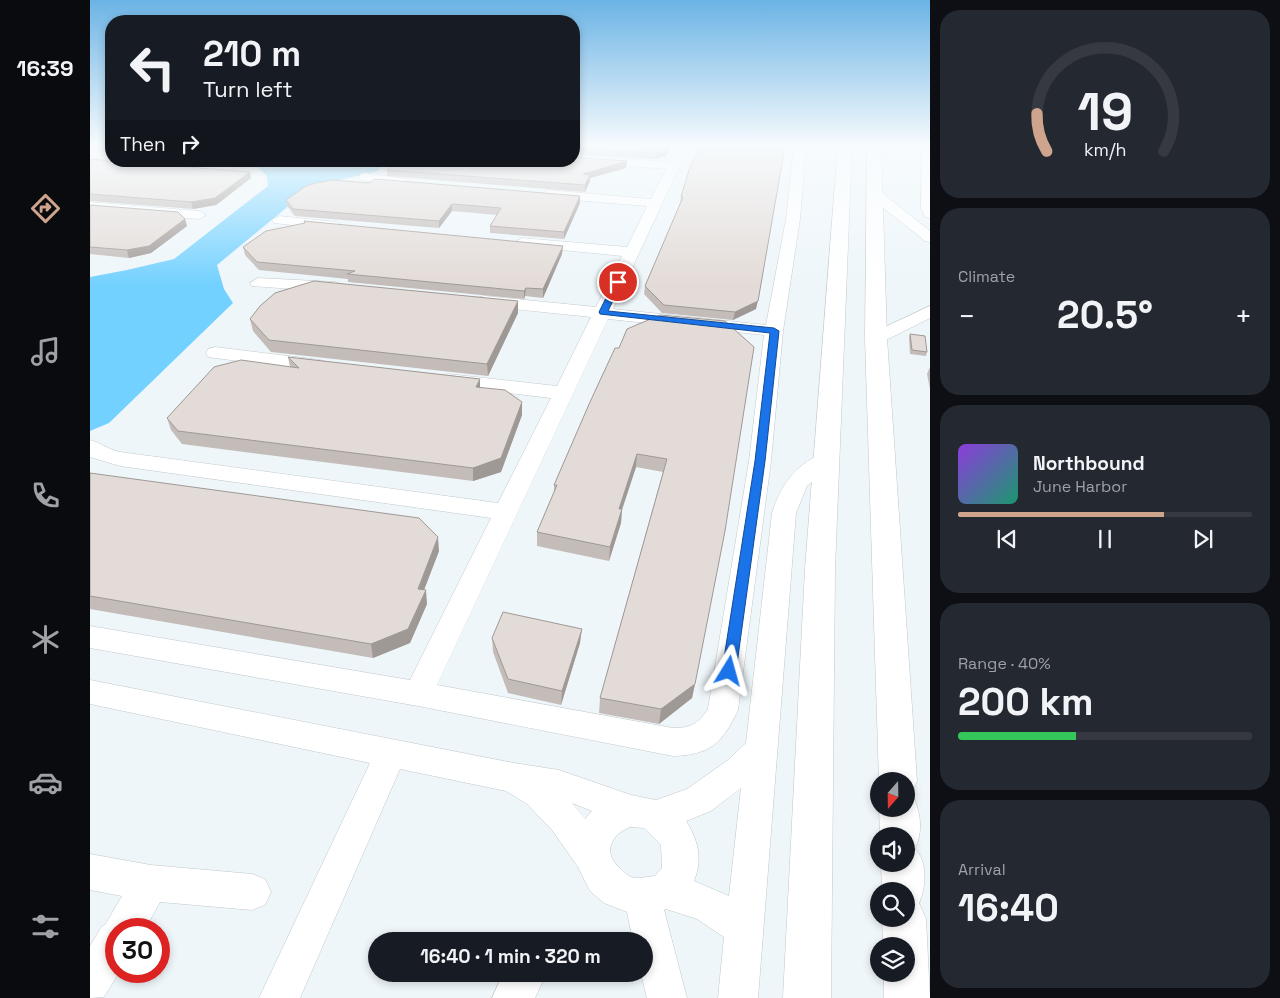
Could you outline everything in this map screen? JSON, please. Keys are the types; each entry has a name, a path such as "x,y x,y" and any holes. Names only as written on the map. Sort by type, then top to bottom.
{"main road":[{"path":"807,998 820,579 842,193"},
{"path":"876,195 876,338 898,772"},
{"path":"907,982 908,998"}],"street":[{"path":"536,193 656,203"},
{"path":"418,694 661,193"},
{"path":"90,638 418,694 674,742 690,742 704,738 717,722 723,710 760,461 774,331 793,219 796,193"},
{"path":"929,194 930,214"},
{"path":"876,195 930,238"},
{"path":"90,206 199,215"},
{"path":"279,220 348,227"},
{"path":"504,241 632,252"},
{"path":"258,283 349,288"},
{"path":"466,300 603,312 774,331"},
{"path":"876,338 930,311"},
{"path":"215,354 341,368"},
{"path":"428,378 563,393"},
{"path":"90,447 101,455 120,459 505,512"},
{"path":"738,998 776,580 788,496 796,482 810,469 827,460"},
{"path":"90,692 390,754 514,778 544,780 588,793 642,813 672,830 681,847 682,866 674,882 654,894"},
{"path":"590,855 594,833 602,822 614,814 642,813 705,796 740,770 760,751"},
{"path":"279,998 390,754"},
{"path":"514,778 539,793 564,819 606,881 622,892 654,894 707,904 744,927"},
{"path":"90,872 151,883 252,892"},
{"path":"130,918 151,883"},
{"path":"654,894 667,998"},
{"path":"90,983 105,958"},
{"path":"512,998 521,982"}],"shaded area":[{"path":"260,193 305,193 217,265 224,289 233,303 109,423 90,431 90,277 174,259"}],"building":[{"path":"222,193 215,198 191,202 90,194"},
{"path":"297,193 539,193 580,196 564,232 490,226 501,208 452,204 439,221 293,209 286,200"},
{"path":"682,193 777,193 758,301 735,312 664,305 645,286 683,197 681,197"},
{"path":"90,205 178,212 185,219 149,246 127,250 90,247"},
{"path":"304,221 563,246 543,289 526,288 524,291 347,274 355,271 257,262 243,247 266,231 305,223"},
{"path":"314,281 518,301 487,364 269,340 250,319 260,306 275,293"},
{"path":"660,315 725,321 754,347 725,531 695,684 661,709 600,698 667,459 637,454 619,509 622,509 610,547 537,532 557,485 554,485 615,348 619,348 627,329"},
{"path":"910,334 925,336 927,352 912,350"},
{"path":"288,357 480,379 476,387 505,390 522,402 501,458 473,468 178,431 167,418 214,367 241,360 299,368"},
{"path":"90,473 419,518 438,537 418,589 426,590 408,629 371,644 90,596"},
{"path":"503,612 582,629 562,691 508,679 492,638"}],"route":[{"path":"618,282 603,312 774,331 760,461 729,671"}]}
